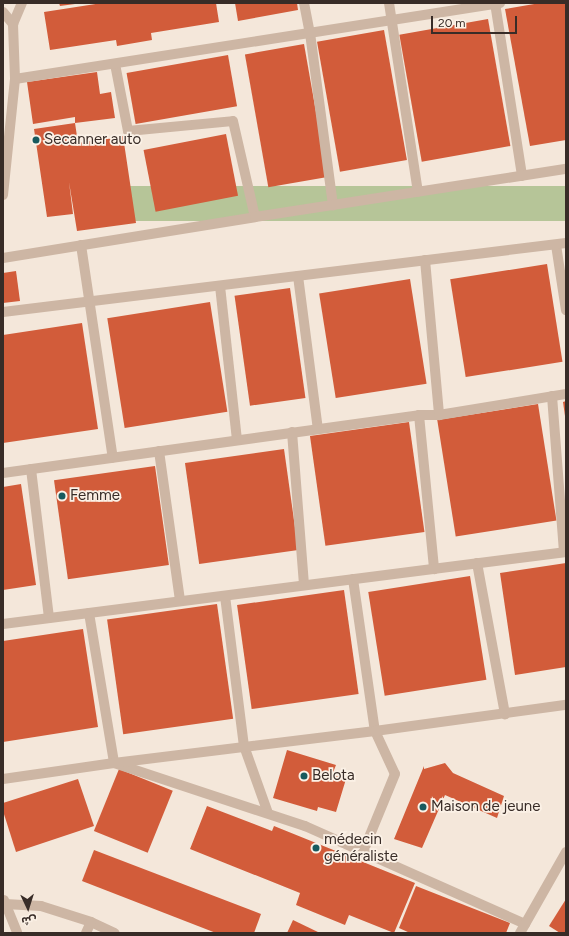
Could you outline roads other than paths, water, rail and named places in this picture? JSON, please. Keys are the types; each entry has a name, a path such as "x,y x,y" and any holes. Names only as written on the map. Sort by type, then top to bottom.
{"street":[{"path":"3,195 15,79 13,24 22,3"},
{"path":"304,3 310,33 333,205"},
{"path":"389,3 418,192"},
{"path":"15,79 497,3 522,176"},
{"path":"3,12 13,24"},
{"path":"114,64 128,131 233,121 255,217"},
{"path":"3,258 566,169"},
{"path":"3,312 561,244 566,310"},
{"path":"81,246 113,458"},
{"path":"425,260 439,415"},
{"path":"298,276 318,429"},
{"path":"220,286 237,440"},
{"path":"3,473 419,415 439,415 566,394"},
{"path":"3,624 565,552 552,396"},
{"path":"419,415 434,569"},
{"path":"292,432 304,585"},
{"path":"158,451 180,601"},
{"path":"31,469 50,618"},
{"path":"477,563 505,714"},
{"path":"353,579 375,731 395,774 363,852"},
{"path":"225,596 244,746 268,813"},
{"path":"89,613 114,763"},
{"path":"3,779 114,763 375,731 566,705"},
{"path":"114,763 305,826 522,928 566,852"},
{"path":"17,933 4,901 41,906 91,922 115,933"},
{"path":"86,933 91,922"}],"place":[{"name":"Secanner auto","path":"36,140"},
{"name":"Femme","path":"62,496"},
{"name":"Belota","path":"304,776"},
{"name":"Maison de jeune","path":"423,807"},
{"name":"médecin généraliste","path":"316,848"}]}
